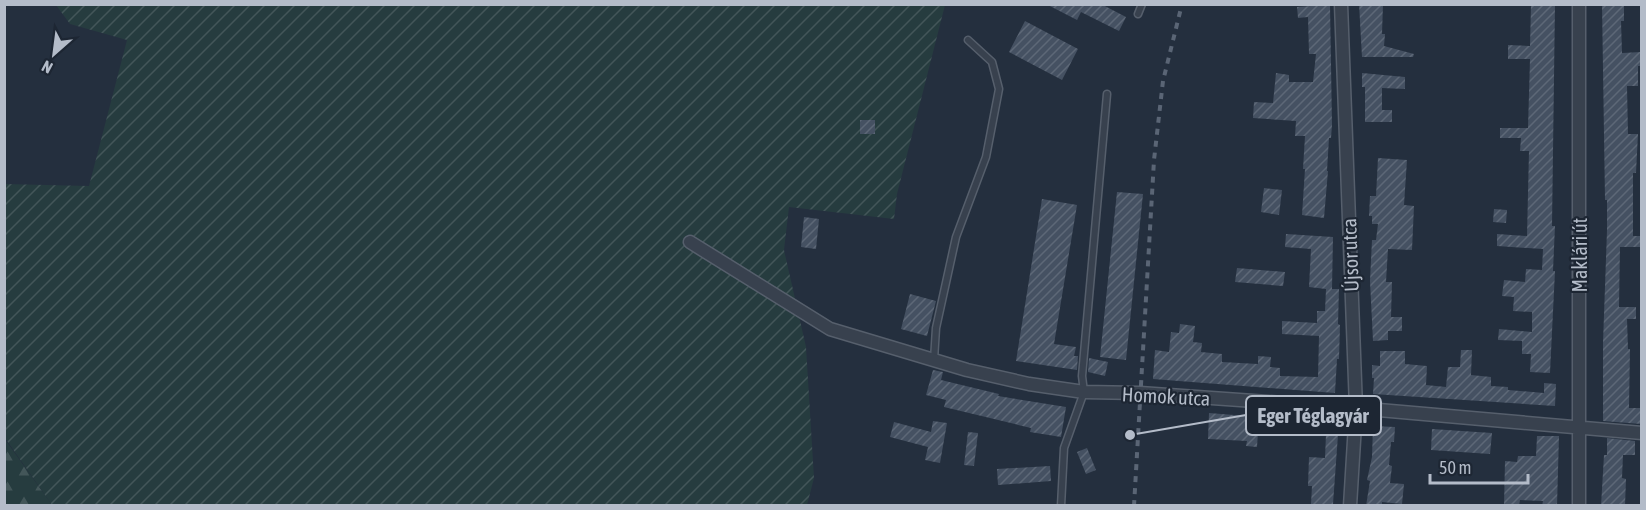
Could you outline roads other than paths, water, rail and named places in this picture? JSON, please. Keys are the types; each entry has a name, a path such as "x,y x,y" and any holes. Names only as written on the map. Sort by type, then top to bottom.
{"street":[{"name":"Újsor utca","path":"1341,4 1356,408 1350,506"},
{"name":"Maklári út","path":"1579,4 1579,506"},
{"name":"Homok utca","path":"690,242 830,329 934,360 1029,384 1084,392 1140,393 1356,408 1641,433"}],"lane":[{"path":"1138,14 1142,4"},
{"path":"934,360 936,328 956,237 986,157 999,89 992,62 968,40"},
{"path":"1061,506 1064,448 1084,392 1082,376 1107,94"}],"railway":[{"path":"1134,506 1154,160 1163,81 1182,4"}],"place":[{"name":"Eger Téglagyár","path":"1130,435"}]}
